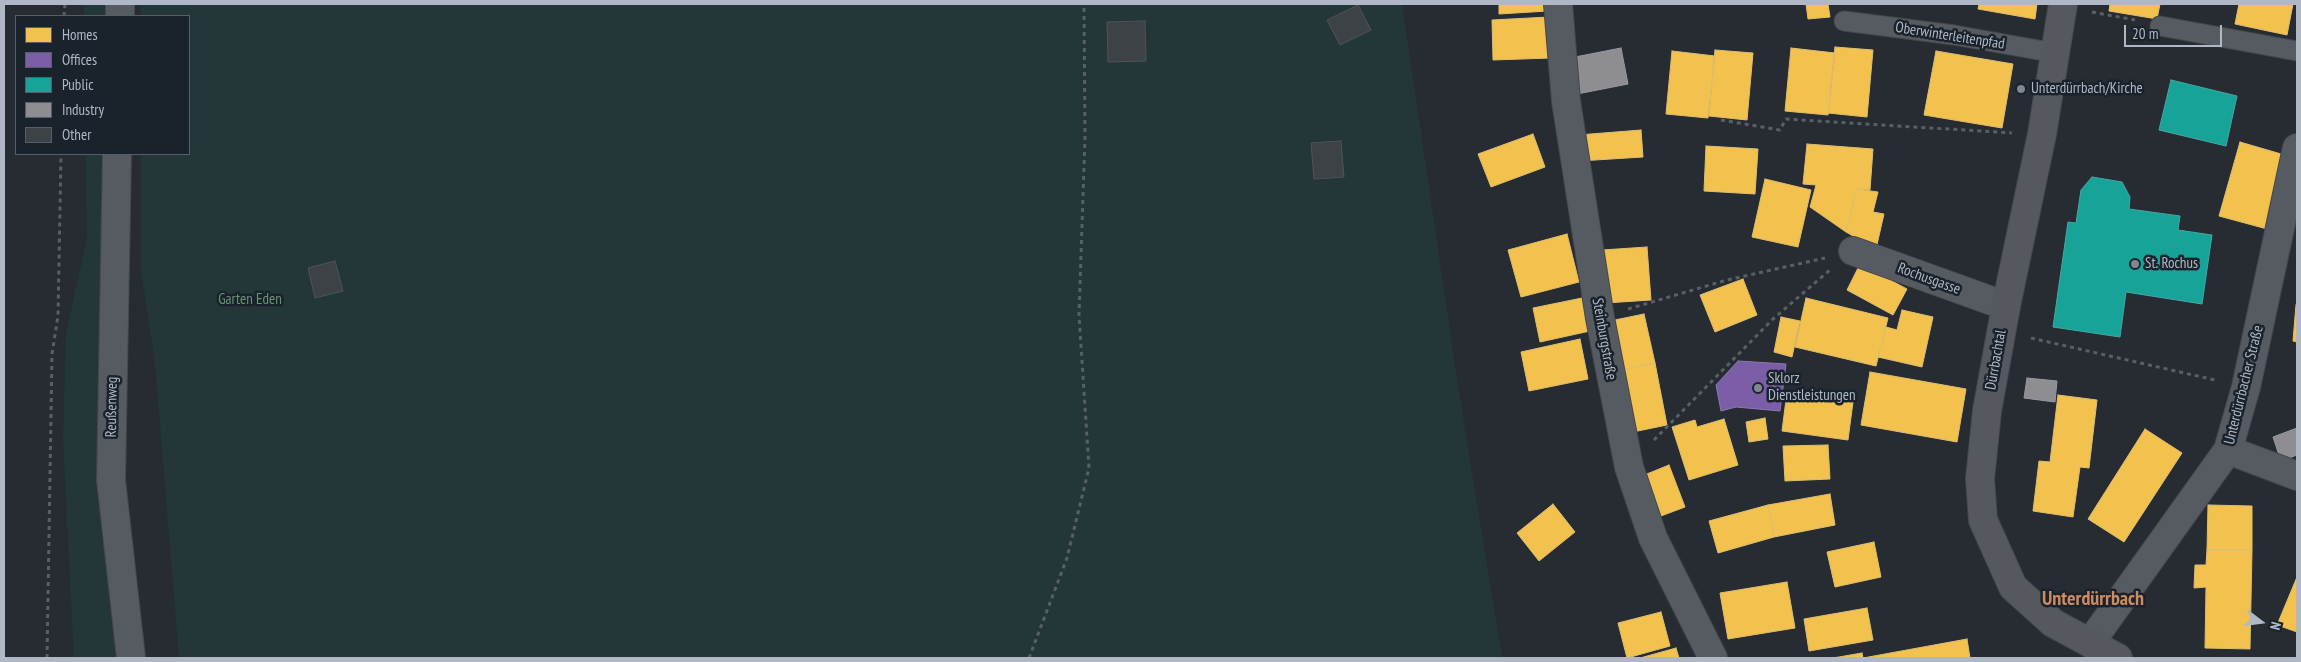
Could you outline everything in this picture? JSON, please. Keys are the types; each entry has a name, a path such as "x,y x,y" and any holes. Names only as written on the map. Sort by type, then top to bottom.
{"street":[{"name":"Steinburgstraße","path":"1558,4 1566,101 1600,318 1629,467 1653,538 1712,658"},
{"name":"Dürrbachtal","path":"2063,5 2042,134 2006,306 1987,411 1980,479 1984,520 2013,587 2053,623 2118,658"},
{"name":"Unterdürrbacher Straße","path":"2090,643 2228,450 2246,387 2297,148"},
{"name":"Reußenweg","path":"117,155 111,480 131,658"},
{"name":"Rochusgasse","path":"1852,251 2006,306"},
{"path":"2228,450 2297,476"}],"lane":[{"name":"Oberwinterleitenpfad","path":"1844,21 2055,52"},
{"path":"2160,26 2297,51"}],"path":[{"path":"1029,658 1067,558 1089,468 1079,315 1085,137 1084,4"},
{"path":"2063,5 2160,26"},
{"path":"1721,120 1780,130 1786,119 2042,134"},
{"path":"47,658 52,354 58,316 61,155"},
{"path":"1600,318 1727,280 1852,251"},
{"path":"1673,420 1773,318 1852,251"},
{"path":"2001,335 2039,339 2246,387"}],"green space":[{"path":"84,4 107,4 107,15 84,15"},
{"name":"Garten Eden","path":"140,4 1402,4 1458,386 1502,658 179,658 155,363 141,270 141,155 190,155 190,15 141,15"},
{"path":"86,155 104,155 96,483 116,658 74,658 63,439 66,333 87,239"}],"building: Homes":[{"path":"1499,4 1548,4 1548,11 1499,14"},
{"path":"1806,4 1828,4 1830,17 1808,19"},
{"path":"1979,4 2037,4 2035,19 1978,9"},
{"path":"2110,4 2160,4 2157,19 2109,11"},
{"path":"2239,4 2293,4 2287,35 2235,24"},
{"path":"1549,17 1551,58 1493,60 1492,20"},
{"path":"1835,47 1873,50 1867,117 1828,113"},
{"path":"1791,48 1835,53 1828,115 1785,111"},
{"path":"1715,50 1753,53 1747,120 1709,116"},
{"path":"1672,51 1715,56 1708,118 1666,114"},
{"path":"1936,51 2013,64 2002,128 1924,115"},
{"path":"1641,130 1643,157 1579,161 1578,135"},
{"path":"1533,134 1545,167 1491,187 1478,154"},
{"path":"2240,142 2288,156 2267,229 2219,216"},
{"path":"1807,144 1873,149 1870,190 1857,189 1846,232 1810,207 1816,185 1803,184"},
{"path":"1706,146 1758,149 1755,194 1704,191"},
{"path":"1765,179 1811,190 1798,247 1752,237"},
{"path":"1857,189 1878,192 1873,212 1884,214 1876,249 1846,232"},
{"path":"1567,234 1579,282 1521,297 1508,250"},
{"path":"1647,247 1651,300 1606,303 1602,250"},
{"path":"1860,264 1907,289 1893,315 1847,290"},
{"path":"1743,279 1757,315 1715,332 1700,295"},
{"path":"1582,298 1590,331 1540,342 1533,308"},
{"path":"1806,298 1888,318 1876,366 1795,347"},
{"path":"2297,306 2297,342 2293,341"},
{"path":"1902,310 1933,317 1922,367 1878,357 1886,327 1897,330"},
{"path":"1644,314 1655,363 1621,370 1610,321"},
{"path":"1781,317 1800,321 1792,357 1774,352"},
{"path":"1580,339 1588,379 1529,391 1521,352"},
{"path":"1655,363 1667,425 1633,432 1621,370"},
{"path":"1870,372 1966,389 1957,442 1861,425"},
{"path":"1787,392 1853,402 1848,440 1782,431"},
{"path":"2058,395 2097,400 2089,468 2080,467 2073,517 2033,511 2039,461 2050,462"},
{"path":"1765,418 1768,439 1749,442 1746,422"},
{"path":"1724,419 1738,465 1689,480 1672,427 1695,420 1697,427"},
{"path":"2145,429 2182,453 2124,542 2088,519"},
{"path":"1828,445 1830,479 1785,481 1783,446"},
{"path":"1669,465 1685,507 1653,519 1637,478"},
{"path":"1830,494 1835,525 1774,537 1768,505"},
{"path":"1553,504 1575,532 1539,561 1517,533"},
{"path":"1768,505 1774,537 1718,553 1709,521"},
{"path":"2208,505 2252,506 2252,550 2207,550"},
{"path":"1874,542 1881,577 1835,587 1827,552"},
{"path":"2207,550 2252,550 2250,649 2205,648 2206,587 2194,588 2195,565 2206,565"},
{"path":"2297,577 2297,632 2277,625"},
{"path":"1787,582 1795,628 1728,639 1720,593"},
{"path":"1867,608 1873,640 1809,651 1804,619"},
{"path":"1661,612 1670,646 1627,658 1618,623"},
{"path":"1967,639 1970,658 1863,658"},
{"path":"1676,648 1679,658 1640,658"},
{"path":"1862,653 1863,658 1833,658"}],"building: Offices":[{"path":"1738,361 1786,364 1780,411 1736,407 1721,411 1716,385"}],"building: Public":[{"path":"2171,80 2237,96 2226,146 2159,130"},
{"name":"St. Rochus","path":"2092,177 2122,182 2130,197 2129,209 2180,216 2178,230 2212,235 2202,304 2126,292 2120,337 2053,327 2068,222 2076,223 2081,190"}],"building: Industry":[{"path":"1621,48 1628,84 1577,94 1570,58"},
{"path":"2027,378 2057,381 2055,402 2024,398"},
{"path":"2297,428 2297,455 2281,461 2273,437"}],"building: Other":[{"path":"1358,5 1371,30 1340,45 1327,20"},
{"path":"1145,21 1146,61 1108,62 1107,22"},
{"path":"1341,141 1344,177 1314,179 1311,143"},
{"path":"335,261 343,291 315,298 308,268"}],"place":[{"name":"Unterdürrbach/Kirche","path":"2021,89"},
{"name":"St. Rochus","path":"2135,264"},
{"name":"Sklorz Dienstleistungen","path":"1758,388"}],"district":[{"name":"Unterdürrbach","path":"2093,599"}]}
